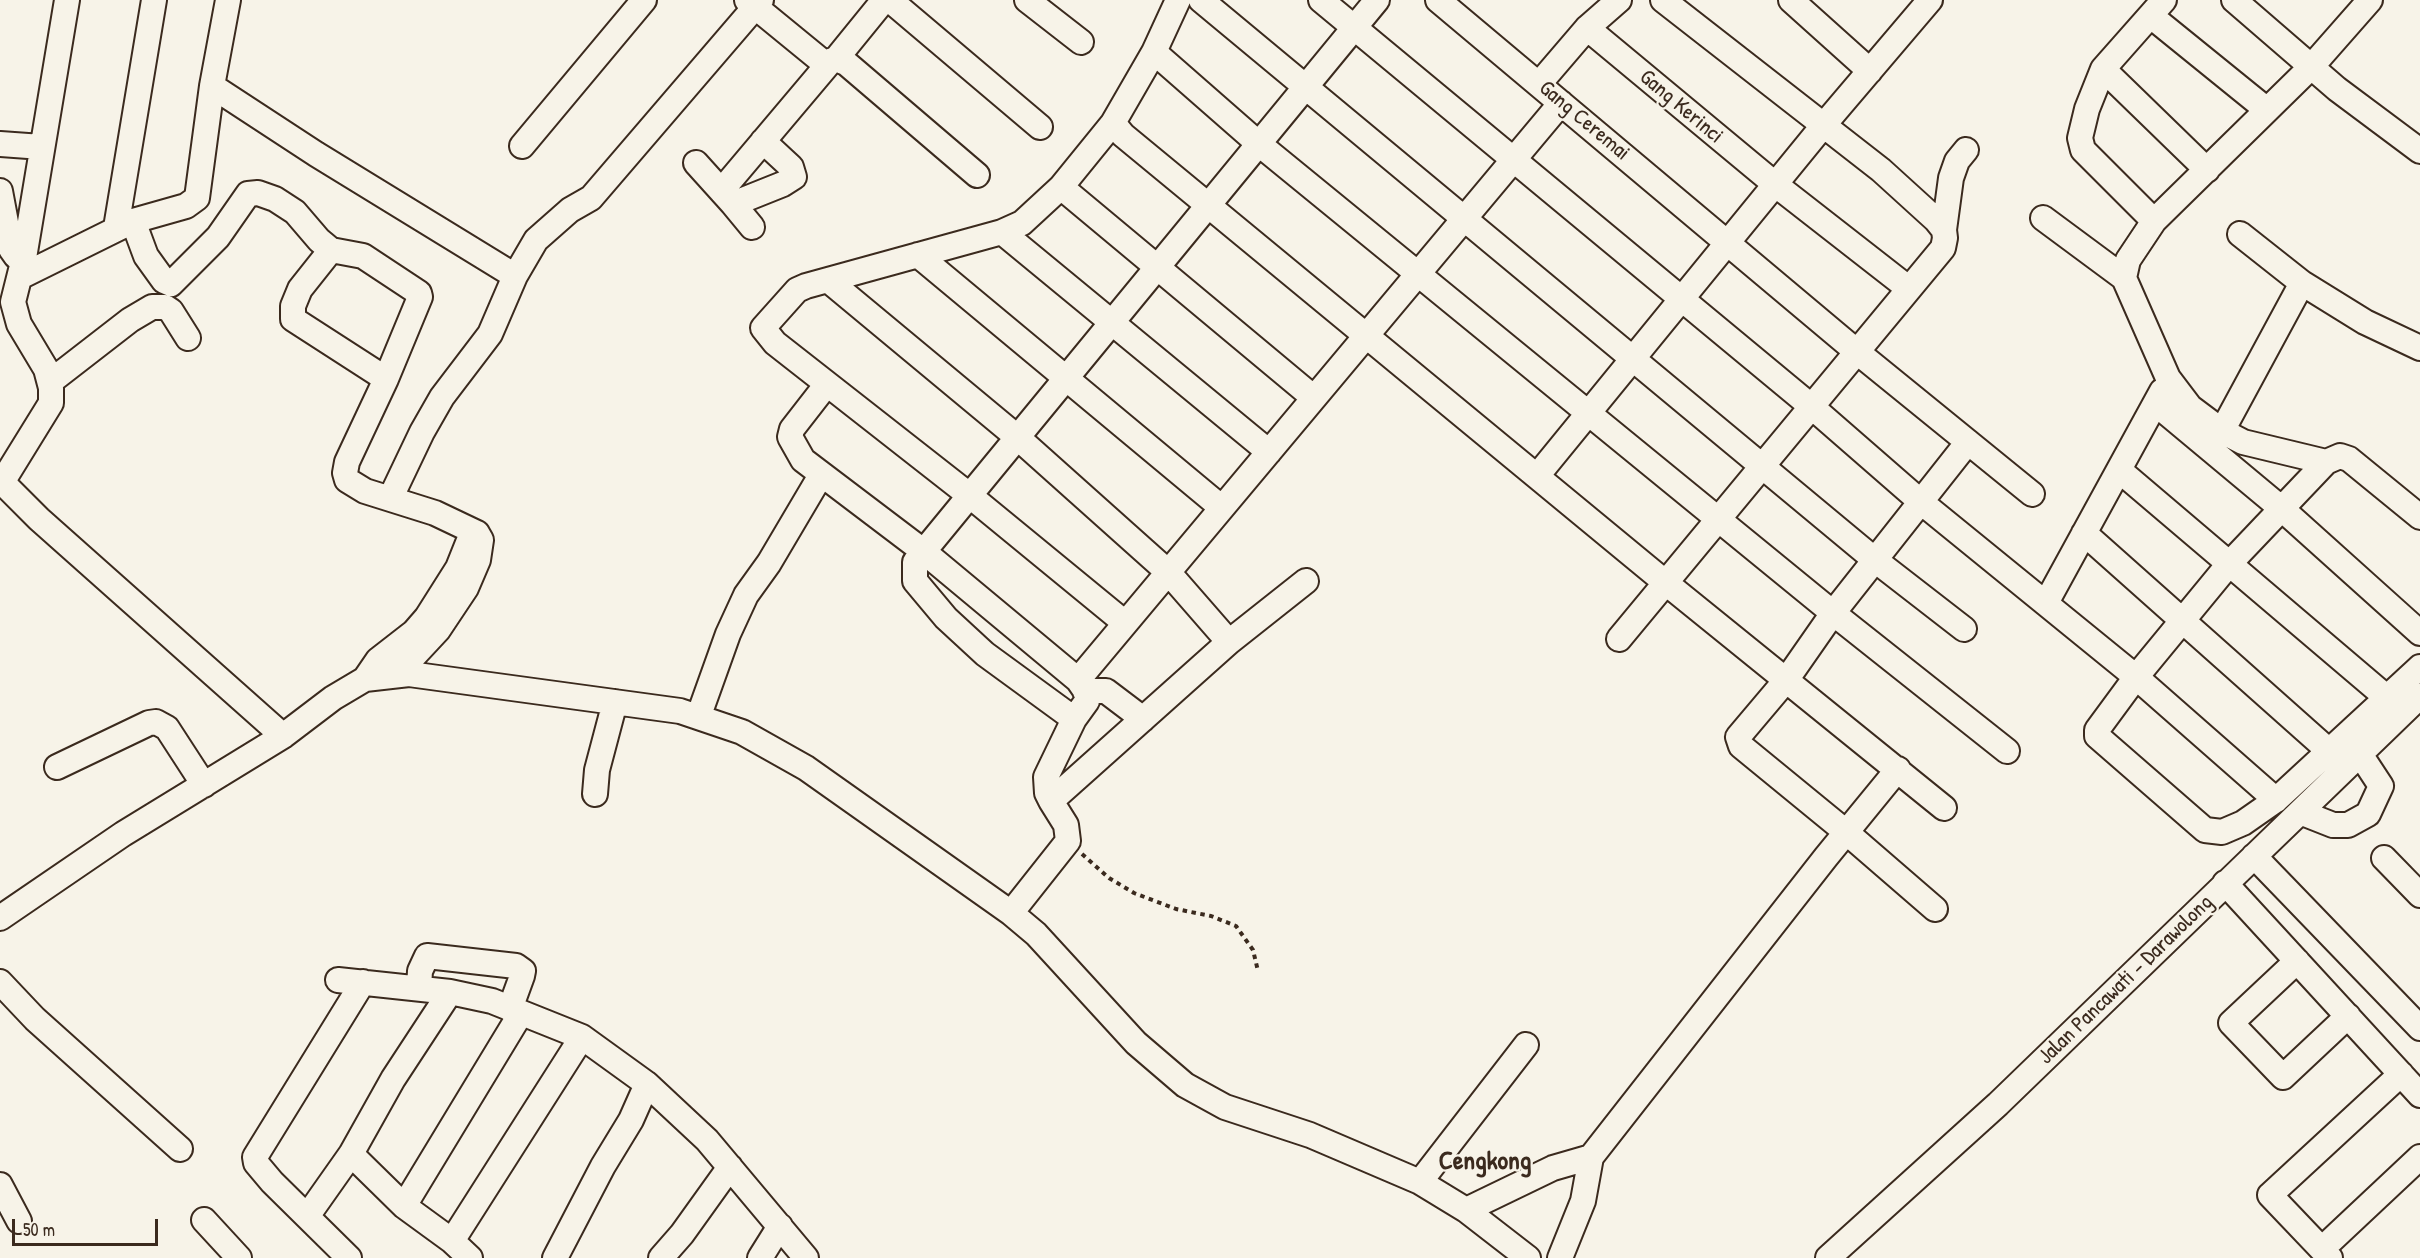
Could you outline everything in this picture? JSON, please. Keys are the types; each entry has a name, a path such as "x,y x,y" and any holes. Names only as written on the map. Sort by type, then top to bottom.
{"street":[{"path":"67,0 22,267 13,302 16,314 46,369 50,382 51,403 6,476 7,489 284,736"},
{"path":"0,918 123,834 284,736 333,698 411,659 438,630 470,538 477,533 435,513 356,487 347,480 345,472 347,462 386,379 420,297 419,293 363,256 331,249 319,240 295,212 275,199 258,193 248,194 218,237 171,284 164,281 125,224 154,0"},
{"path":"22,267 125,224 186,206 197,198 212,86 228,0"},
{"path":"522,146 644,0"},
{"path":"1201,0 1875,560 1964,629"},
{"path":"1321,0 1812,407 1921,502 2136,677 2276,800"},
{"path":"1074,719 985,654 946,618 915,581 915,562 1377,0"},
{"name":"Gang Ceremai","path":"1438,0 1729,242 1856,351 2032,494"},
{"path":"1539,84 1587,28 1619,0"},
{"path":"1663,0 1822,127 1881,170 1944,230"},
{"path":"1791,0 1870,71"},
{"path":"2235,0 2337,89 2420,151"},
{"path":"1030,1 1081,42"},
{"path":"391,497 422,432 442,398 490,334 515,276 536,240 570,210 591,198 754,2 812,56 824,63 833,60 846,63 977,175"},
{"path":"727,197 763,141 833,60 897,2 1040,127"},
{"path":"1125,623 969,495 776,343 763,328 797,290 1002,231 1033,215 1061,187 1113,123 1154,52 1174,2"},
{"path":"2124,278 2128,260 2154,222 2312,66 2362,3"},
{"path":"1537,476 1870,71 1917,4"},
{"path":"2154,222 2083,150 2081,129 2103,69 2158,8 2267,110"},
{"name":"Gang Kerinci","path":"1587,28 1776,185 1908,288"},
{"path":"1154,52 1259,144 1833,613 2007,751"},
{"path":"2103,69 2207,170"},
{"path":"212,86 316,154 515,276"},
{"path":"1082,685 1125,623 1561,103"},
{"path":"1113,123 1143,154 1944,808"},
{"path":"727,197 783,184 794,177 791,167 763,141"},
{"path":"0,144 42,147"},
{"path":"1619,639 1943,248 1951,178 1957,161 1966,150"},
{"path":"696,163 752,227"},
{"path":"1061,187 1314,398"},
{"path":"0,191 11,249 22,267"},
{"path":"2043,218 2124,278 2168,378 2190,407 2222,431 2243,442 2326,462"},
{"path":"1002,231 1269,452"},
{"path":"2241,234 2302,283 2366,322 2420,348"},
{"path":"331,249 300,289 293,306 293,319 386,379"},
{"path":"918,255 1222,508"},
{"path":"828,280 1017,437 1168,572 1229,642"},
{"path":"160,306 164,281"},
{"path":"2222,431 2302,283"},
{"path":"50,382 130,320 152,307 160,306 171,311 188,338"},
{"path":"2040,597 2084,533 2156,404 2168,378"},
{"path":"827,384 792,429 790,437 803,460 923,551 1082,685 1106,691 1143,719"},
{"path":"2156,404 2282,509 2420,633"},
{"path":"1935,909 1846,831 1738,742 1741,732 1787,679 1833,613 1968,442"},
{"path":"2420,517 2353,460 2340,456 2326,462 2229,564 2185,621 2136,677 2097,730 2097,736 2102,743 2212,833 2222,832 2243,823 2276,800 2420,667"},
{"path":"2119,470 2386,697"},
{"path":"699,716 728,634 746,595 769,563 821,475"},
{"path":"2084,533 2329,751"},
{"path":"1051,801 1229,642 1306,581"},
{"path":"376,677 430,676 615,702 699,716 742,732 806,768 1011,913 1036,934 1136,1043 1185,1085 1225,1107 1310,1135 1420,1182 1466,1210 1528,1258"},
{"path":"1011,913 1068,841 1066,825 1047,793 1046,777 1074,719 1087,701 1082,685"},
{"name":"Jalan Pancawati - Darawolong","path":"1828,1258 1998,1104 2420,696"},
{"path":"595,794 597,770 615,702"},
{"path":"57,767 149,723 156,722 167,728 204,785"},
{"path":"2300,812 2333,825 2348,825 2368,814 2381,786 2360,754"},
{"path":"1560,1258 1583,1201 1591,1157 1846,831 1898,769"},
{"path":"2254,856 2420,1028"},
{"path":"2384,858 2420,895"},
{"path":"2225,884 2420,1095"},
{"path":"404,1206 516,1011 523,970 516,966 427,956 420,971 418,988"},
{"path":"2297,961 2231,1023 2283,1077 2348,1016"},
{"path":"338,980 450,992 492,1001 582,1036 647,1084 707,1140 806,1258"},
{"path":"0,982 35,1019 180,1149"},
{"path":"348,1258 308,1215 272,1182 256,1163 255,1157 363,982"},
{"path":"308,1215 351,1154 393,1079 450,992"},
{"path":"452,1241 582,1036"},
{"path":"1420,1182 1526,1045"},
{"path":"2401,1074 2270,1195 2326,1254 2420,1157"},
{"path":"555,1258 603,1166 631,1120 647,1084"},
{"path":"351,1154 404,1206 452,1241 470,1258"},
{"path":"1466,1210 1553,1168 1591,1157"},
{"path":"661,1258 682,1234 730,1167"},
{"path":"0,1185 19,1221"},
{"path":"204,1220 230,1256"},
{"path":"763,1257 780,1226"}],"path":[{"path":"1068,841 1109,878 1134,894 1236,926 1253,950 1258,971"}],"district":[{"name":"Cengkong","path":"1485,1162"}]}
